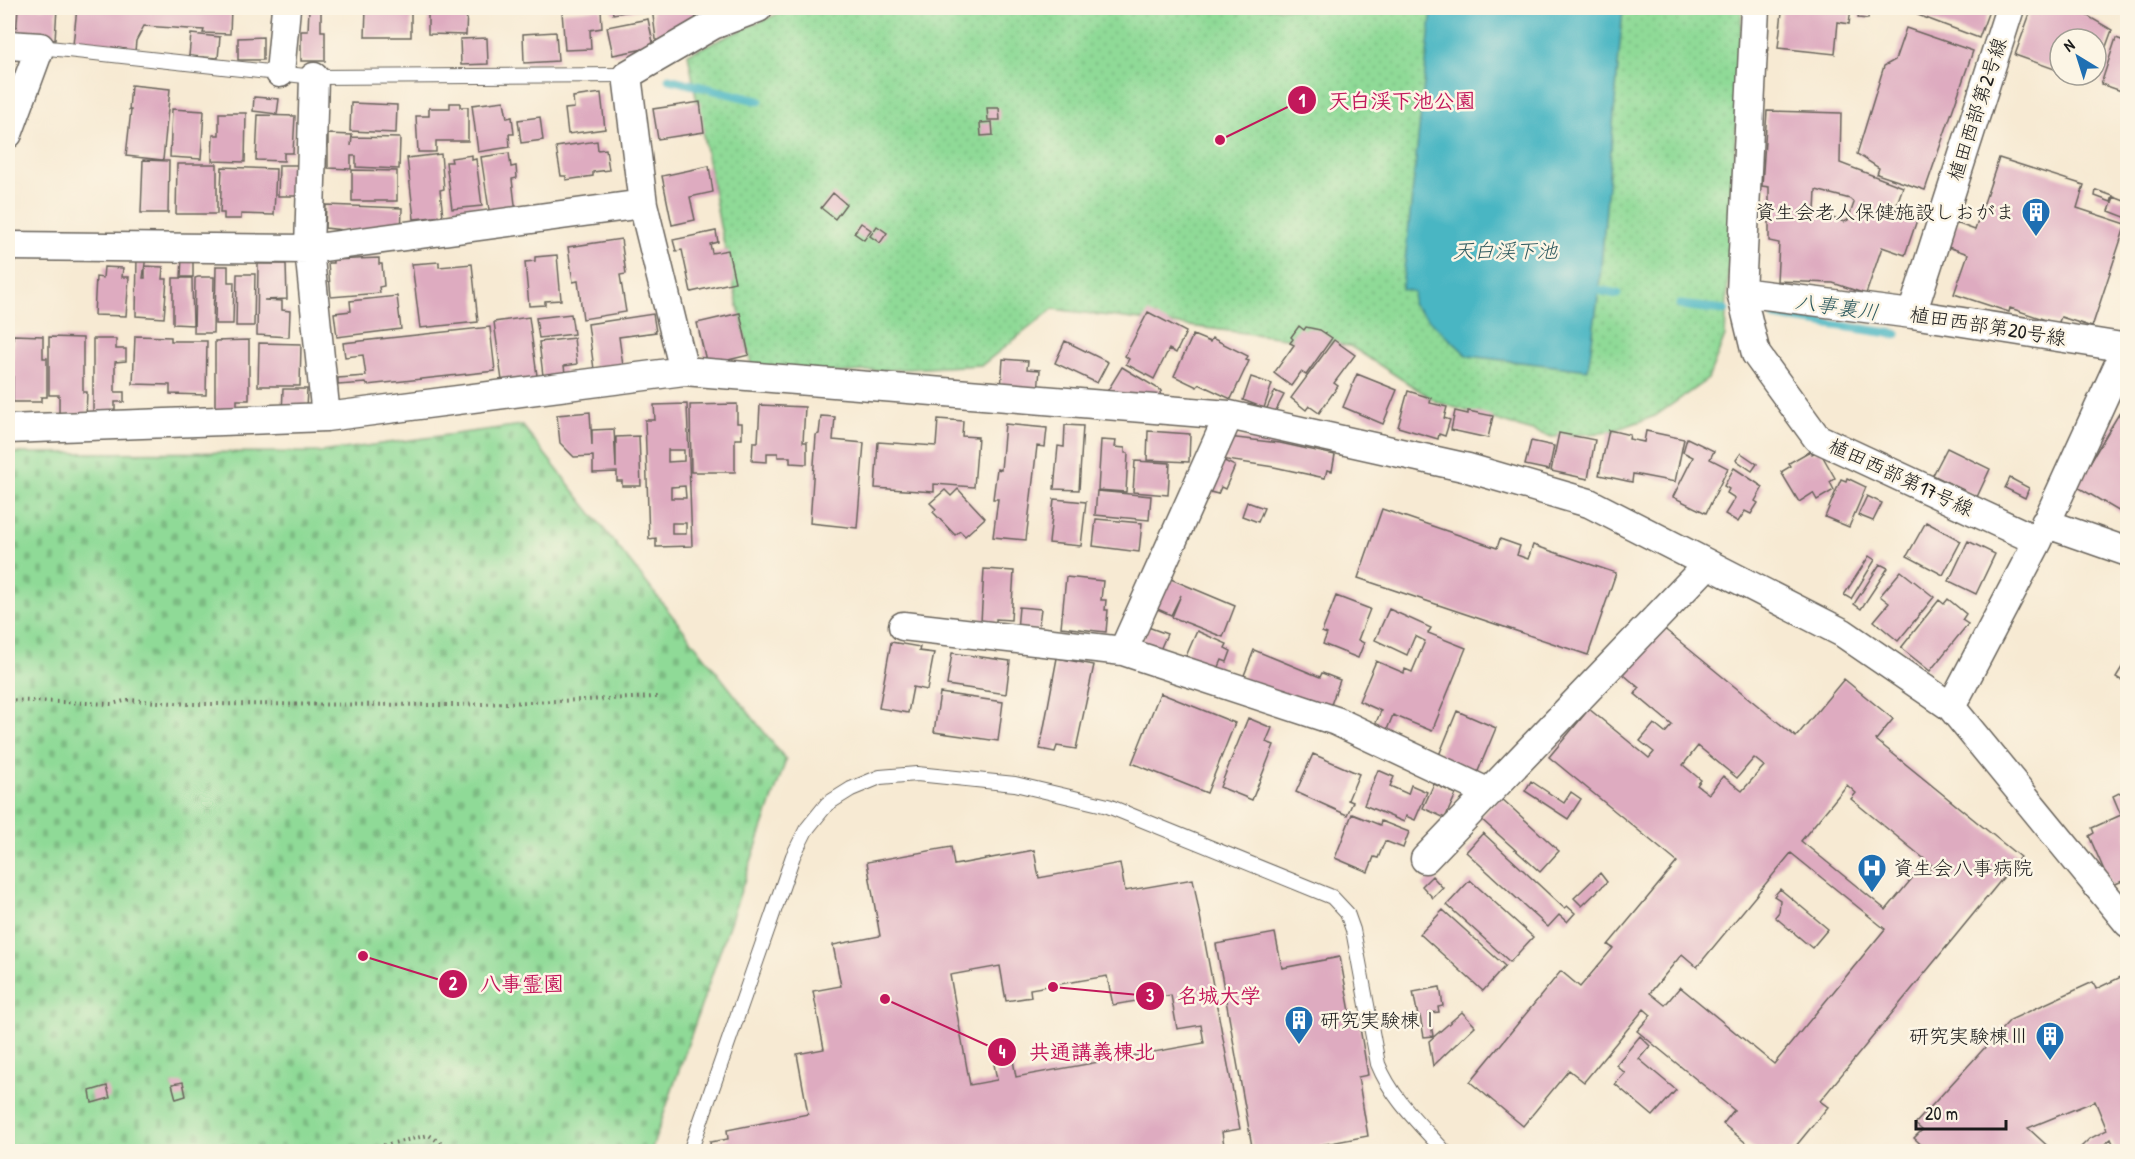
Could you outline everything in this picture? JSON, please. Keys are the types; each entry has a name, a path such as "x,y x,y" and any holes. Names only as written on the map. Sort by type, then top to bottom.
{"street":[{"path":"280,73 286,8"},
{"path":"684,371 643,204 627,75 713,26 758,8"},
{"name":"植田西部第17号線","path":"1755,8 1741,292 1756,354 1817,438 2042,532 2127,552"},
{"name":"植田西部第2号線","path":"1911,314 2010,8"},
{"path":"8,45 40,47 8,134"},
{"path":"314,77 309,249 326,417"},
{"path":"8,246 309,249 643,204"},
{"name":"植田西部第20号線","path":"1741,292 1911,314 2127,347"},
{"path":"1951,707 2042,532 2127,347"},
{"path":"8,429 326,417 684,371 1229,415 1468,468 1589,503 1843,633 1951,707 2127,923"},
{"path":"1123,651 1229,415"},
{"path":"1425,859 1708,564"},
{"path":"903,626 1123,651 1336,721 1487,792"}],"lane":[{"path":"40,47 314,77 627,75"},
{"path":"690,1152 793,856 806,830 826,804 851,789 880,777 917,774 1015,784 1108,806 1332,897 1347,912 1353,930 1378,1064 1385,1080 1392,1093 1445,1152"}],"path":[{"path":"8,700 112,704 128,700 189,704 456,705 657,697"},
{"path":"354,1152 429,1135 453,1152"}],"green space":[{"path":"791,8 1742,8 1725,336 1708,379 1655,416 1610,432 1552,437 1437,402 1350,346 1053,309 982,365 754,377 720,226 688,54"},
{"path":"522,425 786,760 651,1151 8,1151 8,453 321,452"}],"water":[{"name":"天白渓下池","path":"1432,8 1623,8 1599,290 1588,370 1468,356 1412,304 1414,292 1402,289"}],"building":[{"path":"18,8 57,8 55,40 16,38"},
{"path":"77,8 231,8 230,34 144,26 136,41 135,51 73,45"},
{"path":"309,8 321,8 321,31 325,31 325,61 301,61 301,31 308,31"},
{"path":"366,8 411,8 411,37 365,37"},
{"path":"428,8 467,8 466,35 428,34"},
{"path":"612,8 644,8 644,9 613,14"},
{"path":"652,8 697,8 694,11 697,22 657,47"},
{"path":"1773,8 1851,8 1849,24 1838,22 1835,54 1778,48 1782,12 1772,11"},
{"path":"1859,8 1869,8 1868,19 1858,18"},
{"path":"1921,8 1990,8 1979,38 1918,15"},
{"path":"2032,8 2074,8 2107,27 2048,27 2048,67 2015,55"},
{"path":"601,9 602,28 590,30 591,49 565,50 562,12"},
{"path":"648,19 654,47 613,55 607,27"},
{"path":"1906,28 1973,51 1925,190 1877,174 1879,168 1857,154 1884,66 1895,60"},
{"path":"2108,28 2112,30 2108,41"},
{"path":"556,32 558,61 524,63 523,34"},
{"path":"191,34 220,37 218,58 189,56"},
{"path":"263,37 263,60 238,60 238,38"},
{"path":"487,38 488,64 461,65 460,39"},
{"path":"2116,38 2127,42 2127,93 2108,86 2108,63"},
{"path":"131,85 170,89 163,160 126,156"},
{"path":"601,93 605,129 568,134 565,109 574,108 573,97"},
{"path":"254,97 279,99 277,114 253,111"},
{"path":"504,101 507,118 512,117 514,134 509,134 510,147 478,152 472,105"},
{"path":"700,102 704,132 658,139 653,109"},
{"path":"351,103 397,105 396,133 350,131"},
{"path":"450,103 460,103 460,107 468,107 468,141 436,141 436,152 418,152 416,116 429,116 429,108 450,108"},
{"path":"987,108 999,108 1000,120 988,120"},
{"path":"172,109 204,111 201,159 170,157"},
{"path":"1767,111 1841,113 1840,163 1903,187 1895,209 1918,217 1905,255 1882,247 1866,294 1833,283 1777,281 1779,243 1769,241 1769,187 1762,186","holes":["1816,190 1850,199 1854,203 1848,220 1844,222 1815,212"]},
{"path":"219,113 246,113 245,162 212,161 213,135 219,135"},
{"path":"258,115 295,116 293,153 284,153 284,161 256,160"},
{"path":"540,117 543,140 521,143 518,120"},
{"path":"992,122 993,135 981,136 980,123"},
{"path":"328,134 352,135 351,146 352,137 400,138 399,169 356,167 356,156 351,156 351,169 328,168"},
{"path":"597,141 598,150 606,149 609,170 593,172 593,176 566,180 566,176 561,176 556,147"},
{"path":"509,153 511,167 516,166 517,178 512,179 516,213 490,216 481,157"},
{"path":"441,154 444,189 440,190 443,216 414,219 407,158"},
{"path":"472,155 472,160 476,159 482,206 452,209 446,162 452,162 451,158"},
{"name":"資生会老人保健施設しおがま","path":"1999,158 2084,185 2077,208 2126,224 2092,327 2061,317 2058,324 2010,308 2009,312 1954,294 1968,254 1948,247 1956,223 1975,230"},
{"path":"143,160 169,161 168,213 141,213"},
{"path":"177,164 217,164 217,214 176,214"},
{"path":"279,165 298,165 297,196 278,196"},
{"path":"709,166 713,192 690,197 695,220 672,225 662,176"},
{"path":"222,167 276,169 274,215 241,214 241,219 224,219 224,213 220,213"},
{"path":"352,170 397,171 397,201 352,201"},
{"path":"2096,190 2113,196 2111,202 2095,196"},
{"path":"833,193 846,204 835,219 821,208"},
{"path":"2114,197 2127,202 2127,218 2109,211"},
{"path":"326,205 402,208 401,236 325,228"},
{"path":"861,223 871,230 864,240 854,233"},
{"path":"877,226 887,233 880,243 870,236"},
{"path":"716,231 718,242 710,244 712,253 728,250 735,282 691,292 682,250 676,251 673,240"},
{"path":"621,239 626,274 620,275 626,312 583,319 578,281 573,282 568,247"},
{"path":"137,255 146,256 143,278 145,278 145,266 163,267 162,279 167,279 164,318 136,316"},
{"path":"557,255 561,300 545,301 545,305 529,306 525,262 535,261 535,257"},
{"path":"182,257 193,257 193,277 181,277"},
{"path":"379,258 379,264 382,264 384,286 379,287 380,293 331,297 328,263 333,263 333,260"},
{"path":"439,262 439,267 472,264 478,322 420,328 412,264"},
{"path":"258,264 286,264 287,299 264,300 282,301 282,310 290,311 289,337 257,335"},
{"path":"216,266 228,266 228,282 234,282 233,324 215,324"},
{"path":"104,267 123,268 122,277 129,277 126,316 94,315 96,277 103,278"},
{"path":"237,274 255,274 254,326 236,326"},
{"path":"214,277 213,333 194,333 195,278"},
{"path":"173,278 192,278 193,325 173,324"},
{"path":"397,296 401,329 337,337 334,313 351,311 350,301"},
{"path":"1148,312 1186,332 1176,353 1169,349 1154,379 1126,364 1129,359 1125,356"},
{"path":"740,313 749,355 707,365 697,323"},
{"path":"571,314 574,334 539,338 536,318"},
{"path":"653,314 656,332 619,337 624,373 595,377 588,324"},
{"path":"529,317 538,383 503,388 494,322"},
{"path":"1299,326 1304,330 1306,327 1320,330 1332,338 1306,375 1301,372 1291,386 1274,373 1294,345 1290,343 1293,339 1291,337"},
{"path":"490,327 495,371 367,385 366,383 338,385 338,378 366,376 363,355 345,357 343,343"},
{"path":"13,335 43,336 43,358 47,358 47,397 41,397 41,402 13,402"},
{"path":"1193,335 1210,342 1212,338 1248,356 1246,360 1249,361 1231,399 1199,384 1197,387 1174,376"},
{"path":"135,336 171,337 171,341 207,341 206,395 170,394 170,385 133,384"},
{"path":"49,337 83,338 83,392 87,392 86,415 59,415 59,395 49,395"},
{"path":"574,338 577,364 564,366 566,381 544,384 539,342"},
{"path":"93,339 116,339 116,349 126,349 126,361 115,362 115,392 124,392 124,402 115,402 115,414 93,413"},
{"path":"249,340 249,400 237,400 237,412 215,411 215,341"},
{"path":"1334,340 1355,355 1334,383 1338,386 1319,413 1309,406 1306,410 1291,398"},
{"path":"1065,341 1108,362 1097,383 1055,363"},
{"path":"259,343 301,344 300,386 258,386"},
{"path":"1003,359 1028,361 1027,369 1040,370 1038,391 1001,388"},
{"path":"1122,367 1162,391 1155,403 1103,398"},
{"path":"1357,374 1397,390 1383,424 1343,407"},
{"path":"1251,377 1272,384 1264,408 1243,400"},
{"path":"283,389 307,389 306,409 282,415"},
{"path":"1275,391 1284,395 1275,412 1267,408"},
{"path":"1408,391 1431,398 1430,403 1447,407 1444,418 1450,420 1445,436 1439,434 1438,439 1398,427"},
{"path":"687,404 692,546 656,547 656,538 649,539 645,420 655,420 654,405","holes":["668,450 684,450 684,461 668,462","685,486 686,498 671,498 671,487","672,523 686,523 686,534 672,534"]},
{"path":"737,404 737,423 742,423 742,439 735,439 735,472 691,472 690,405"},
{"path":"760,405 805,407 803,442 807,442 807,464 790,463 790,457 778,457 778,453 767,453 767,462 752,461 753,442 758,442"},
{"path":"1455,411 1493,416 1488,438 1451,430"},
{"path":"590,412 592,446 592,430 614,429 616,468 616,437 639,436 641,486 622,486 622,481 617,481 617,472 593,473 593,456 574,457 560,443 557,415"},
{"path":"2120,412 2127,412 2127,516 2076,486"},
{"path":"821,416 835,417 833,440 864,443 857,528 810,523 816,435 819,434"},
{"path":"938,419 963,421 962,436 978,437 974,487 934,484 934,492 875,488 878,442 936,446"},
{"path":"1005,424 1047,428 1045,447 1037,446 1026,540 993,537 998,499 993,499 997,469 1001,470"},
{"path":"1065,425 1083,426 1079,490 1054,489 1058,446 1064,447"},
{"path":"1609,430 1630,435 1629,439 1644,442 1646,431 1684,439 1675,482 1633,474 1632,482 1599,475"},
{"path":"1148,431 1190,434 1189,462 1147,460"},
{"path":"1559,433 1595,440 1588,479 1551,471"},
{"path":"1228,437 1280,443 1335,455 1332,471 1327,470 1325,478 1220,459"},
{"path":"1687,438 1714,451 1710,459 1728,468 1706,513 1673,497 1693,457 1683,452"},
{"path":"1101,440 1116,441 1115,447 1125,448 1125,453 1128,453 1126,492 1098,490"},
{"path":"1531,441 1554,446 1549,470 1525,465"},
{"path":"1947,448 1990,469 1977,497 1933,475"},
{"path":"1819,450 1835,478 1830,482 1834,490 1817,500 1813,493 1799,502 1781,472 1791,466 1789,463 1810,451 1812,454"},
{"path":"1741,453 1757,464 1752,471 1736,460"},
{"path":"1220,459 1235,466 1225,489 1221,487 1218,494 1206,491"},
{"path":"1135,461 1170,463 1168,495 1133,492"},
{"path":"1734,468 1763,487 1755,501 1758,503 1751,514 1745,511 1738,522 1725,514 1735,498 1727,493 1729,489 1724,486"},
{"path":"1847,478 1866,487 1849,527 1825,517 1841,479 1846,481"},
{"path":"2010,478 2029,488 2025,498 2005,488"},
{"path":"958,489 985,518 965,536 960,531 955,535 933,512 936,509 930,503 945,490 951,496"},
{"path":"1097,491 1151,496 1149,520 1095,515"},
{"path":"1867,496 1882,503 1873,521 1858,515"},
{"path":"1054,499 1086,502 1081,546 1049,543"},
{"path":"1247,502 1264,508 1258,522 1242,516"},
{"path":"1382,509 1497,548 1500,539 1520,546 1517,555 1528,559 1533,545 1616,573 1588,655 1358,578"},
{"path":"1096,519 1142,523 1139,552 1093,546"},
{"path":"1926,522 1961,541 1943,575 1907,556"},
{"path":"1968,541 1995,554 1976,594 1949,581"},
{"path":"1869,556 1875,560 1851,599 1844,595"},
{"path":"1880,564 1888,568 1861,609 1854,604"},
{"path":"984,569 1014,571 1011,620 996,619 996,623 981,622"},
{"path":"1901,571 1934,597 1898,641 1874,621 1889,603 1880,596"},
{"path":"1066,577 1103,581 1101,600 1106,600 1105,610 1108,610 1106,632 1061,627"},
{"path":"1166,577 1235,606 1223,637 1172,617 1181,595 1171,615 1153,607"},
{"path":"1336,596 1370,609 1358,640 1364,643 1358,658 1323,644 1327,634 1322,632"},
{"path":"1948,599 1966,614 1962,620 1968,624 1930,671 1901,648 1939,600 1944,604"},
{"path":"1019,607 1041,609 1038,631 1017,629"},
{"path":"1389,609 1431,628 1428,633 1466,648 1432,731 1393,715 1386,732 1374,727 1381,711 1359,701 1376,661 1404,673 1405,669 1412,672 1425,641 1415,636 1407,655 1375,640"},
{"path":"1148,627 1167,634 1159,652 1141,645"},
{"path":"1662,627 1796,737 1844,679 1893,719 1876,740 2020,857 1820,1101 1828,1107 1791,1152 1784,1152 1781,1149 1778,1152 1757,1152 1723,1124 1734,1110 1637,1031 1651,1015 1644,1009 1584,1082 1569,1070 1523,1126 1470,1082 1561,971 1580,987 1613,948 1608,945 1677,862 1549,757 1589,709 1649,758 1654,752 1640,741 1654,724 1665,733 1672,725 1635,694 1639,688 1623,674","holes":["1698,746 1737,778 1754,758 1764,766 1742,791 1723,776 1709,794 1697,785 1701,780 1683,765","1847,785 1856,793 1851,799 1933,866 1925,875 1919,870 1886,910 1801,841","1791,853 1885,929 1774,1064 1680,987 1665,1005 1650,993 1682,954 1697,967"]},
{"path":"1197,631 1227,644 1225,648 1231,651 1227,662 1222,660 1215,676 1183,663"},
{"path":"891,642 920,647 919,651 934,653 927,690 913,687 908,713 879,708"},
{"path":"1254,650 1320,677 1322,673 1340,680 1329,710 1241,683"},
{"path":"952,653 1010,661 1006,694 947,685"},
{"path":"1057,658 1094,665 1076,749 1057,746 1055,752 1040,749"},
{"path":"2127,659 2127,684 2116,677"},
{"path":"940,693 1003,702 998,741 934,732"},
{"path":"1160,693 1235,723 1207,793 1132,763"},
{"path":"1457,711 1496,728 1476,776 1437,760"},
{"path":"1248,718 1272,728 1266,742 1274,745 1252,800 1220,787"},
{"path":"1313,754 1359,774 1348,800 1353,802 1347,815 1296,792"},
{"path":"1378,770 1394,777 1390,786 1408,794 1411,785 1427,792 1415,820 1406,816 1404,822 1364,805"},
{"path":"1531,781 1564,803 1571,792 1581,799 1568,819 1525,791"},
{"path":"1434,784 1456,794 1445,818 1423,808"},
{"path":"2127,789 2127,879 2111,886 2089,836 2094,833 2092,828 2121,815 2113,796"},
{"path":"1500,797 1559,851 1540,872 1480,818"},
{"path":"1352,814 1380,825 1381,821 1409,832 1403,848 1385,841 1378,858 1374,857 1368,872 1335,858"},
{"path":"1483,833 1564,908 1567,906 1575,913 1567,922 1559,915 1548,927 1466,852"},
{"path":"951,847 954,865 1034,850 1039,878 1120,863 1125,891 1193,879 1240,1129 1222,1132 1225,1152 711,1152 710,1142 728,1139 727,1130 808,1114 797,1054 824,1049 813,991 841,986 833,945 880,936 867,862","holes":["1000,966 1006,1001 1031,997 1030,989 1107,976 1113,1005 1171,995 1177,1029 1201,1025 1204,1043 1016,1077 1013,1060 994,1064 997,1080 970,1085 950,975"]},
{"path":"1600,873 1607,882 1582,906 1574,898"},
{"path":"1432,876 1443,888 1433,898 1422,886"},
{"path":"1470,880 1533,937 1510,962 1447,905"},
{"path":"1780,889 1828,929 1812,948 1775,917 1779,912 1780,900 1774,896"},
{"path":"1443,910 1505,966 1483,991 1420,934"},
{"name":"研究実験棟Ⅰ","path":"1275,933 1282,968 1340,957 1351,1017 1358,1016 1368,1075 1358,1077 1368,1136 1284,1152 1253,1152 1216,944"},
{"name":"研究実験棟Ⅲ","path":"2125,975 2127,981 2127,1152 2117,1152 2111,1139 2095,1152 2076,1152 2089,1139 2107,1130 2095,1101 2028,1128 2054,1152 1929,1152 1914,1138 1922,1130 1915,1124 2010,1020 2093,982 2096,989"},
{"path":"1440,987 1443,1006 1438,1007 1439,1012 1429,1013 1433,1036 1424,1037 1413,992"},
{"path":"1462,1012 1475,1026 1433,1066 1429,1041"},
{"path":"1640,1036 1650,1046 1639,1059 1676,1090 1653,1116 1615,1084 1625,1073 1616,1065"},
{"path":"183,1082 186,1096 176,1099 172,1084"},
{"path":"107,1086 110,1098 92,1103 90,1091"}],"waterway":[{"path":"669,79 759,101"},
{"name":"八事裏川","path":"1599,290 1617,294"},
{"name":"八事裏川","path":"1680,305 1725,310"},
{"name":"八事裏川","path":"1774,316 1896,334"}],"place":[{"name":"天白渓下池公園","path":"1220,140"},
{"name":"資生会老人保健施設しおがま","path":"2036,238"},
{"name":"資生会八事病院","path":"1872,894"},
{"name":"八事霊園","path":"363,956"},
{"name":"名城大学","path":"1053,987"},
{"name":"共通講義棟北","path":"885,999"},
{"name":"研究実験棟Ⅰ","path":"1299,1046"},
{"name":"研究実験棟Ⅲ","path":"2050,1062"}]}
